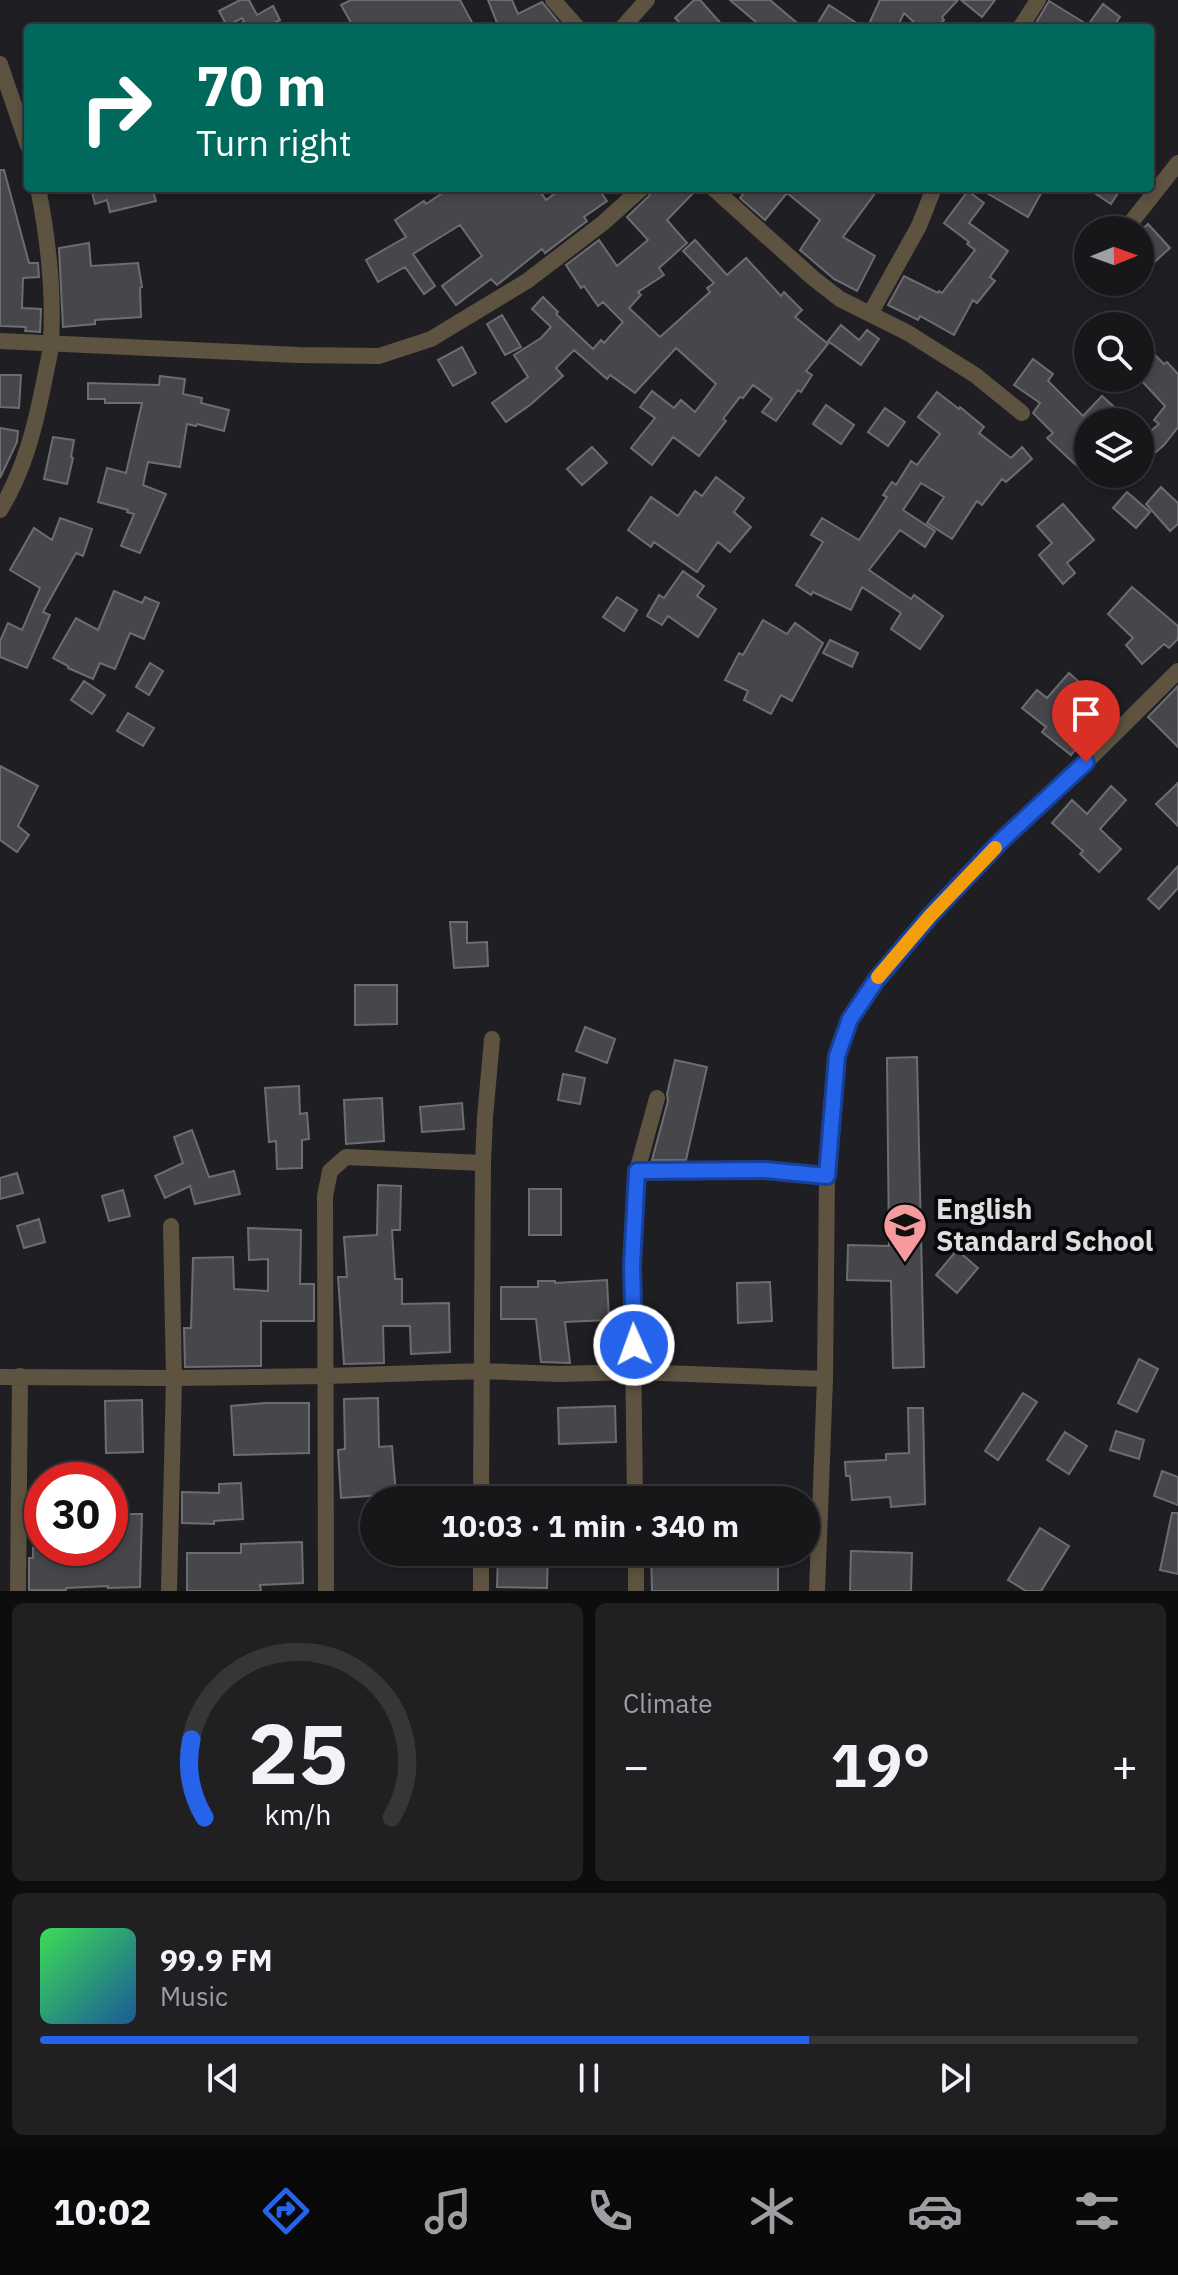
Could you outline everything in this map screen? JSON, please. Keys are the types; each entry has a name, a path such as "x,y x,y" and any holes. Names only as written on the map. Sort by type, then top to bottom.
{"street":[{"path":"553,0 574,24"},
{"path":"626,24 647,0"},
{"path":"1023,24 1038,0"},
{"path":"0,64 24,134"},
{"path":"1136,216 1178,163"},
{"path":"0,510 15,485 38,416 51,343 51,297 45,224 39,192"},
{"path":"0,341 379,356 431,339 527,281 603,223 638,192"},
{"path":"717,192 840,299 908,333 975,375 1022,413"},
{"path":"870,314 919,226 932,192"},
{"path":"817,1591 825,1379 827,1176 837,1056 850,1019 877,979 930,916 1001,841 1067,781 1178,671"},
{"path":"481,1486 483,1163 492,1039"},
{"path":"635,1486 632,1265 637,1171 657,1098"},
{"path":"326,1591 325,1196 330,1171 346,1157 483,1163"},
{"path":"637,1171 765,1170 827,1176"},
{"path":"169,1591 174,1378 171,1226"},
{"path":"0,1377 174,1378 482,1371 559,1374 634,1372 825,1379"},
{"path":"18,1591 20,1376"},
{"path":"481,1566 481,1591"},
{"path":"636,1566 636,1591"}],"building":[{"path":"240,0 249,0 257,15 273,6 280,20 272,24 239,24 244,21 242,18 226,24 219,11"},
{"path":"351,0 460,0 473,24 352,24 341,5"},
{"path":"488,0 512,0 518,14 542,2 560,24 495,24"},
{"path":"694,0 700,0 721,24 681,24 675,18"},
{"path":"730,0 770,0 798,24 758,24"},
{"path":"880,0 958,0 942,17 944,20 940,24 916,24 904,13 899,24 869,24"},
{"path":"961,0 995,0 982,17"},
{"path":"1049,1 1086,24 1035,24"},
{"path":"1103,4 1120,17 1115,24 1089,24"},
{"path":"829,5 858,24 817,24"},
{"path":"0,170 4,170 29,263 38,263 39,277 23,278 22,308 41,309 40,332 25,331 26,327 0,326"},
{"path":"92,192 153,192 156,201 110,212 107,200 95,204"},
{"path":"444,192 541,192 546,200 557,192 601,192 607,201 584,217 587,221 545,253 542,249 497,285 491,279 456,305 442,286 482,256 460,225 413,254 435,286 424,294 405,267 378,282 366,260 406,237 395,220 424,201 426,204"},
{"path":"651,192 694,192 667,220 687,243 659,268 664,275 638,292 641,295 629,308 660,337 710,292 707,288 714,283 683,251 695,240 727,275 746,258 781,296 784,292 802,310 795,317 828,344 806,371 812,375 801,392 798,390 776,421 762,412 772,399 753,385 723,419 726,421 699,456 673,437 652,465 631,448 655,418 640,407 652,391 674,408 681,400 695,412 716,384 676,348 635,393 610,375 607,379 574,350 556,368 563,376 506,422 492,403 528,377 514,355 541,338 551,327 532,309 543,297 558,312 556,314 593,349 601,340 604,343 623,322 603,302 598,306 566,265 599,240 617,266 648,240 627,217"},
{"path":"745,192 876,192 843,237 875,256 857,291 834,279 800,250 820,220 787,193 765,220 740,198"},
{"path":"969,192 984,203 969,223 1008,251 990,277 995,281 977,303 973,300 954,335 920,316 918,320 888,305 904,276 942,293 975,250 944,223"},
{"path":"985,192 1042,192 1028,217"},
{"path":"1093,192 1118,192 1111,204"},
{"path":"1154,231 1170,248 1154,263"},
{"path":"89,243 91,266 138,263 142,287 141,317 95,320 95,324 63,327 59,248"},
{"path":"502,315 521,347 505,355 487,324"},
{"path":"841,325 859,340 867,330 879,339 861,365 828,341"},
{"path":"462,347 476,373 453,386 438,360"},
{"path":"1154,354 1178,374 1178,427 1154,454 1154,428 1159,424 1154,420 1165,406 1152,392"},
{"path":"1033,359 1053,374 1048,381 1075,408 1074,463 1047,438 1053,433 1033,413 1040,403 1014,385"},
{"path":"0,375 21,375 19,408 0,407"},
{"path":"160,376 185,379 183,394 202,398 201,403 229,410 224,431 187,424 180,467 148,462 143,485 166,494 140,553 121,546 134,514 98,502 107,468 126,473 142,403 105,403 105,399 88,399 88,383 159,385"},
{"path":"937,392 984,427 979,433 1011,458 1022,447 1032,459 1006,482 1002,479 982,505 977,501 952,539 927,523 944,497 921,483 903,510 935,531 925,547 900,530 869,570 911,599 914,595 943,616 920,649 891,629 901,613 862,587 851,610 813,592 811,595 796,585 823,542 811,535 822,518 859,540 887,497 883,495 892,482 896,485 911,461 917,465 940,434 918,417"},
{"path":"1102,396 1115,408 1091,408"},
{"path":"826,405 854,425 841,444 813,424"},
{"path":"885,408 905,422 888,446 868,432"},
{"path":"0,428 18,431 17,442 0,478"},
{"path":"53,437 74,440 67,484 44,479"},
{"path":"592,447 607,463 582,485 567,469"},
{"path":"716,477 744,498 734,512 751,527 730,552 718,542 697,572 654,542 651,547 628,530 651,497 678,516 695,491 702,496"},
{"path":"1161,487 1178,503 1178,524 1170,531 1146,504"},
{"path":"1127,492 1150,512 1136,528 1113,508"},
{"path":"1063,504 1094,540 1067,563 1075,573 1063,584 1039,555 1052,543 1037,526"},
{"path":"60,518 92,529 83,556 76,553 43,612 50,615 27,668 0,657 0,641 8,623 22,630 40,588 10,570 34,528 52,540"},
{"path":"683,571 704,586 697,596 716,609 698,637 668,616 662,625 647,616 659,595 664,598"},
{"path":"1132,587 1178,626 1178,639 1169,648 1164,644 1142,664 1126,645 1133,638 1108,614"},
{"path":"114,591 142,603 145,597 159,603 144,639 130,633 115,669 100,663 93,679 53,658 76,618 98,630"},
{"path":"617,597 637,610 624,631 603,617"},
{"path":"763,620 787,634 795,623 823,643 792,701 781,695 771,714 744,700 748,691 725,680 739,653 743,655"},
{"path":"830,640 858,653 852,667 823,653"},
{"path":"150,663 163,671 149,695 136,687"},
{"path":"1069,673 1105,705 1086,727 1090,731 1071,755 1042,732 1046,727 1022,708 1037,690 1047,698"},
{"path":"84,681 105,695 92,714 71,700"},
{"path":"1178,686 1178,747 1148,717"},
{"path":"128,713 154,728 143,746 117,731"},
{"path":"0,766 38,786 18,826 29,835 17,852 0,840"},
{"path":"1178,783 1178,826 1156,804"},
{"path":"1111,786 1126,800 1100,829 1121,849 1099,872 1080,854 1083,851 1052,823 1072,800 1087,814"},
{"path":"1178,866 1178,888 1159,909 1148,899"},
{"path":"450,922 467,922 467,943 487,942 488,966 454,968"},
{"path":"355,985 397,985 397,1024 355,1025"},
{"path":"585,1027 615,1039 607,1063 576,1051"},
{"path":"917,1057 924,1367 893,1368 891,1281 847,1280 848,1245 889,1246 887,1058"},
{"path":"675,1060 707,1067 686,1160 652,1160 668,1101"},
{"path":"563,1074 585,1078 580,1104 558,1100"},
{"path":"299,1086 300,1114 307,1113 309,1139 302,1140 302,1168 277,1169 276,1141 269,1142 265,1088"},
{"path":"382,1098 384,1141 346,1144 344,1100"},
{"path":"462,1103 464,1129 422,1132 420,1107"},
{"path":"192,1130 209,1177 234,1171 240,1194 195,1204 190,1186 165,1198 155,1176 183,1163 174,1137"},
{"path":"17,1173 23,1193 0,1199 0,1178"},
{"path":"378,1185 401,1186 400,1230 392,1230 395,1279 402,1279 402,1304 449,1303 450,1352 411,1354 410,1326 383,1326 384,1363 344,1364 338,1277 347,1277 344,1237 377,1235"},
{"path":"529,1189 561,1189 561,1235 529,1235"},
{"path":"123,1190 130,1216 109,1221 102,1196"},
{"path":"39,1219 45,1242 24,1248 17,1226"},
{"path":"248,1228 301,1230 300,1284 314,1284 314,1321 261,1321 261,1366 185,1367 184,1328 191,1328 193,1258 233,1257 234,1289 268,1291 268,1259 249,1260"},
{"path":"957,1250 978,1268 957,1293 936,1275"},
{"path":"607,1280 609,1320 565,1322 570,1363 541,1362 536,1319 501,1319 501,1287 538,1287 538,1281"},
{"path":"770,1282 772,1321 738,1323 737,1283"},
{"path":"1139,1359 1158,1369 1137,1412 1118,1403"},
{"path":"1023,1393 1037,1402 998,1460 985,1451"},
{"path":"378,1398 379,1447 392,1446 395,1486 360,1486 360,1497 341,1498 338,1450 345,1449 344,1399"},
{"path":"142,1400 143,1452 106,1453 105,1401"},
{"path":"309,1403 309,1453 234,1455 231,1406"},
{"path":"615,1406 616,1442 559,1444 558,1408"},
{"path":"908,1408 923,1408 925,1504 891,1507 890,1497 852,1500 845,1462 886,1460 886,1454 909,1453"},
{"path":"1116,1431 1144,1440 1139,1459 1110,1450"},
{"path":"1065,1432 1087,1446 1069,1474 1047,1460"},
{"path":"1162,1471 1178,1477 1178,1505 1154,1496"},
{"path":"241,1483 243,1519 214,1521 214,1524 182,1523 182,1492 219,1493 219,1484"},
{"path":"1172,1513 1178,1513 1178,1574 1160,1570"},
{"path":"128,1514 142,1514 140,1587 29,1590 29,1566 128,1566"},
{"path":"1040,1528 1069,1546 1041,1591 1026,1591 1008,1580"},
{"path":"302,1542 303,1583 260,1585 261,1591 187,1591 187,1553 241,1553 241,1544"},
{"path":"851,1551 912,1553 911,1591 850,1591"},
{"path":"498,1566 548,1566 547,1588 497,1587"},
{"path":"651,1566 778,1566 778,1591 652,1591"}],"slow traffic":[{"path":"878,977 930,916 995,848"}],"place":[{"name":"English Standard School","path":"905,1264"}],"route":[{"path":"634,1345 632,1265 637,1171 765,1170 827,1176 837,1056 850,1019 877,979 930,916 1001,841 1086,762"}]}
